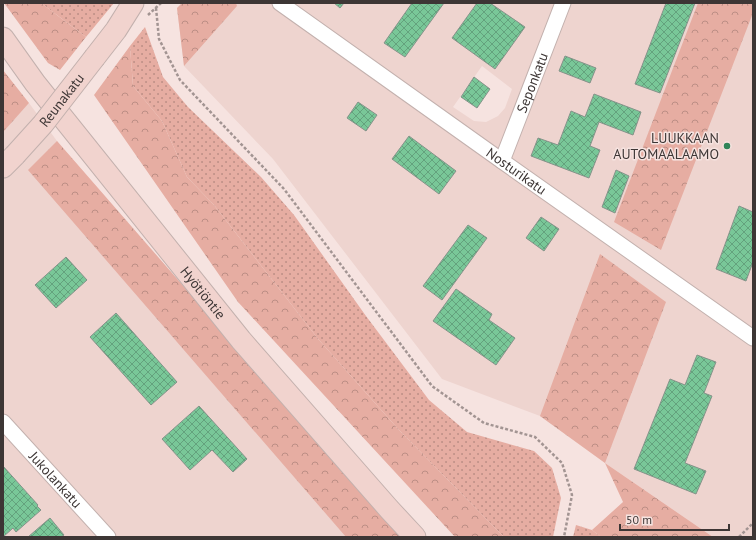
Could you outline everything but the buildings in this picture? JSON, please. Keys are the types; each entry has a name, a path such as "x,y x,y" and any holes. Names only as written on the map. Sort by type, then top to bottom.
{"main road":[{"name":"Reunakatu","path":"9,161 43,124 116,30 133,3"},
{"name":"Hyötiöntie","path":"3,38 35,84 241,340 389,509 416,537"}],"street":[{"name":"Nosturikatu","path":"280,3 753,338"},
{"name":"Seponkatu","path":"502,161 563,3"},
{"name":"Jukolankatu","path":"3,422 108,537"}],"path":[{"path":"156,8 159,40 180,80 284,189 432,386 484,423 535,437 562,463 572,495 564,537"},
{"path":"739,537 753,523"}],"shaded area":[{"path":"182,3 753,3 753,537 713,537 605,463 540,416 442,379 273,159 184,66 177,8","holes":["482,66 512,89 505,108 498,116 486,122 474,121 453,107"]},
{"path":"29,103 57,141 402,537 3,537 3,131"}],"green space":[{"path":"4,3 41,3 86,37 60,70 48,63"},
{"path":"41,3 114,3 86,37"},
{"path":"182,3 236,3 237,6 184,66 177,8"},
{"path":"698,3 753,3 753,13 661,250 614,222"},
{"path":"145,27 163,77 188,107 261,177 294,215 366,316 429,400 467,432 534,451 552,468 561,498 553,537 504,537 399,430 319,340 214,205 187,177 162,121 133,86 130,46"},
{"path":"130,46 133,86 162,121 187,177 214,205 319,340 399,430 504,537 455,537 238,302 94,95"},
{"path":"3,70 29,103 4,131 3,131"},
{"path":"57,141 402,537 346,537 28,170"},
{"path":"600,254 666,302 605,463 540,416"},
{"path":"605,463 713,537 601,537 592,530 623,502"},
{"path":"576,525 592,530 601,537 573,537"}],"place":[{"name":"LUUKKAAN AUTOMAALAAMO","path":"727,146"}]}
